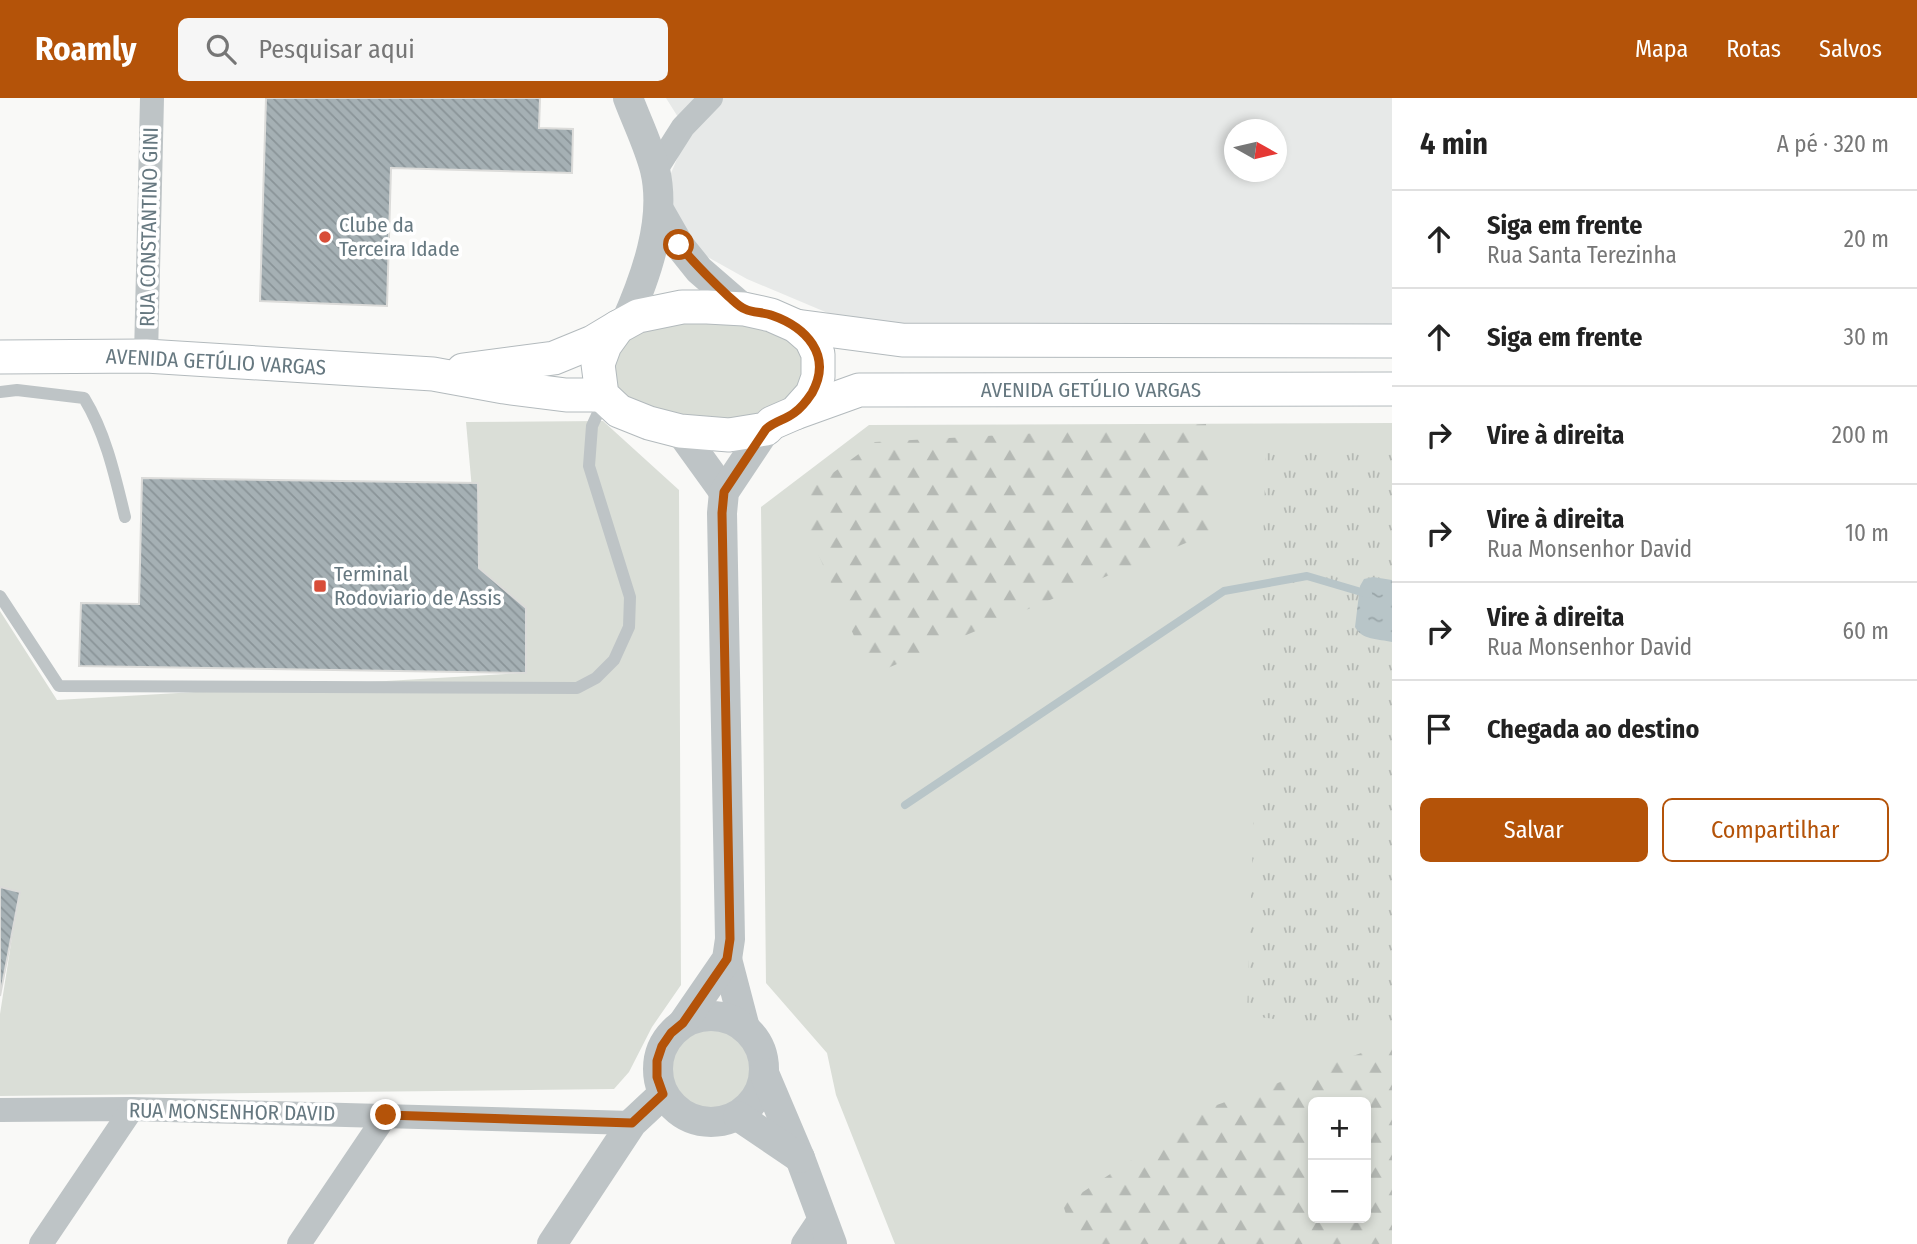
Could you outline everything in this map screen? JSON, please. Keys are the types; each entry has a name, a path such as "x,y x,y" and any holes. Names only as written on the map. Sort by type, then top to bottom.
{"main road":[{"path":"796,326 811,339 818,354 818,377 812,394 780,421 729,435 680,430 649,423 619,411 603,397 598,364 605,345 621,325 638,316 682,307 744,309 771,315 796,326 902,340 1392,341"},
{"name":"AVENIDA GETÚLIO VARGAS","path":"433,374 554,358 593,342 621,325"},
{"name":"AVENIDA GETÚLIO VARGAS","path":"0,357 146,356 433,374 504,387 603,397"},
{"name":"AVENIDA GETÚLIO VARGAS","path":"780,421 859,390 1392,389"}],"street":[{"name":"RUA CONSTANTINO GINI","path":"146,356 152,98"},
{"path":"621,325 642,282 659,210 655,171 628,98"},
{"path":"655,171 683,127 710,98"},
{"path":"659,210 679,245 699,270 744,309"},
{"path":"745,1028 727,959 730,939 722,513 724,492 780,421"},
{"path":"680,430 724,492"},
{"path":"683,1023 698,1017 730,1019 745,1028 756,1040 763,1056 764,1073 760,1090 751,1105 738,1116 721,1122 704,1123 687,1118 673,1108 663,1094 657,1077 657,1061 662,1046 671,1033 683,1023 727,959"},
{"path":"764,1073 827,1231 803,1244"},
{"path":"552,1244 632,1123 663,1094"},
{"path":"41,1244 132,1109"},
{"name":"RUA MONSENHOR DAVID","path":"0,1110 132,1109 632,1123"},
{"path":"299,1244 386,1115"},
{"path":"738,1116 800,1158"}],"lane":[{"path":"0,392 18,390 84,398 96,418 125,517"},
{"path":"0,596 59,686 577,688 596,678 614,660 629,627 630,597 589,466 592,426 603,397"}],"shaded area":[{"path":"666,98 1392,98 1392,326 861,327 747,279 688,246 666,185 688,133"}],"green space":[{"path":"672,320 748,321 798,343 807,370 792,399 767,411 737,418 679,419 621,395 613,378 615,355 631,338"},
{"path":"603,421 679,490 681,985 652,1027 629,1072 614,1089 0,1096 0,1014 19,892 0,887 0,611 57,700 525,673 526,608 479,568 466,422"},
{"path":"1392,423 1392,1244 895,1244 836,1095 827,1053 766,983 761,507 869,425"},
{"path":"1206,424 1212,532 871,675 806,526 811,489 875,442"},
{"path":"1392,452 1392,1031 1247,1016 1266,453"},
{"path":"697,1024 731,1028 753,1055 749,1089 723,1111 688,1107 667,1080 670,1046"},
{"path":"1392,1042 1392,1244 1076,1244 1063,1205 1214,1106"}],"water":[{"path":"1373,577 1392,580 1392,642 1366,637 1355,627 1360,586 1364,579"}],"building":[{"name":"Clube da Terceira Idade","path":"266,98 540,98 539,128 573,129 572,173 391,168 387,306 260,301"},
{"name":"Terminal Rodoviario de Assis","path":"142,478 478,483 479,568 526,608 526,673 79,666 81,603 139,604"},
{"path":"0,887 20,892 0,996"}],"waterway":[{"path":"905,805 1224,591 1307,576 1368,594"}],"place":[{"name":"Clube da Terceira Idade","path":"325,237"},
{"name":"Terminal Rodoviario de Assis","path":"320,586"}],"route":[{"path":"386,1115 632,1123 663,1094 657,1077 657,1061 662,1046 671,1033 683,1023 727,959 730,939 722,513 724,492 766,429 772,423 794,413 812,394 819,365 818,354 811,339 796,326 771,315 744,309 699,270 679,245"}]}
